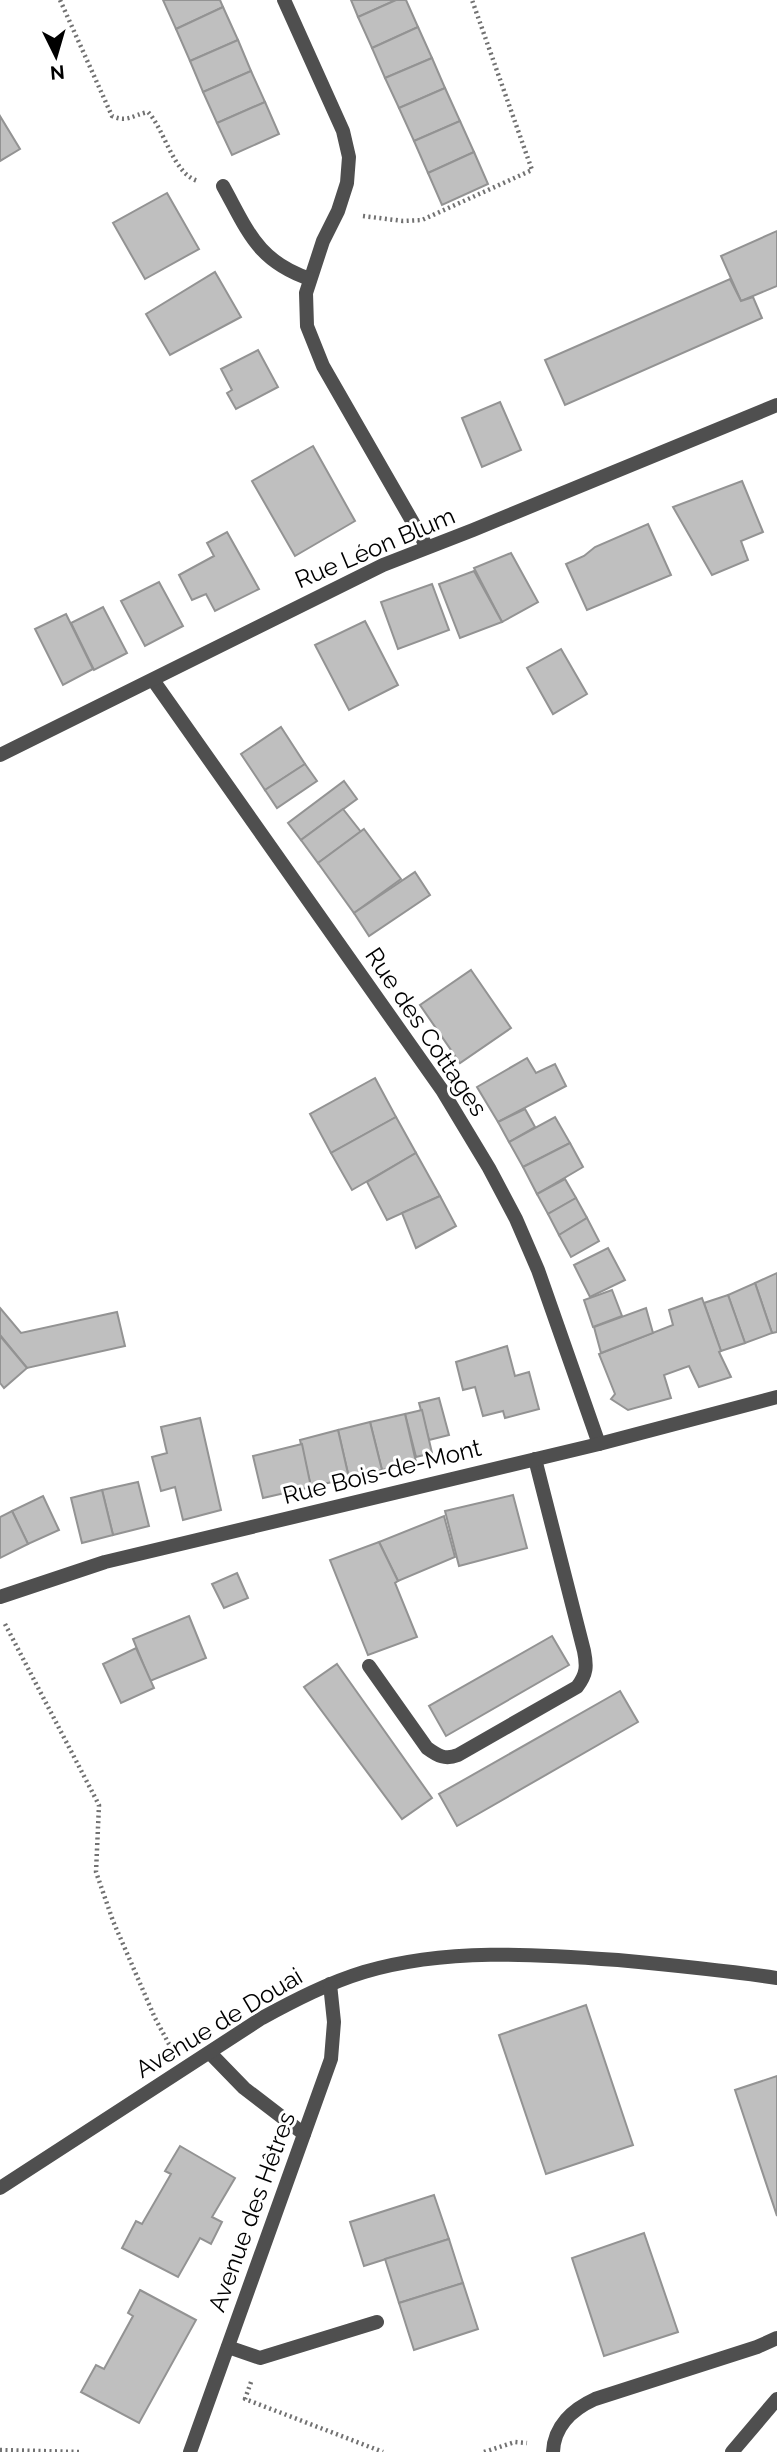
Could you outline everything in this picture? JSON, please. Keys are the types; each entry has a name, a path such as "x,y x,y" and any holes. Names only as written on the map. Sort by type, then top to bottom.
{"street":[{"path":"284,0 343,131 349,157 347,183 338,211 323,241 306,293 307,326 324,366 428,547"},
{"path":"223,186 251,238 265,254 280,266 310,279"},
{"name":"Rue Léon Blum","path":"0,755 383,565 777,405"},
{"name":"Rue des Cottages","path":"153,680 442,1090 489,1168 516,1219 538,1270 599,1444"},
{"name":"Rue Bois-de-Mont","path":"0,1597 105,1562 599,1444 777,1397"},
{"path":"369,1666 427,1748 438,1756 450,1758 577,1686 584,1678 587,1667 584,1651 535,1459"},
{"name":"Avenue de Douai","path":"0,2188 262,2018 296,1999 365,1972 411,1962 484,1955 579,1957 777,1978"},
{"name":"Avenue des Hêtres","path":"190,2452 331,2059 334,2022 330,1984"},
{"path":"210,2053 244,2088 304,2134"},
{"path":"228,2347 260,2358 377,2322"},
{"path":"553,2448 562,2424 571,2413 595,2399 757,2347 777,2338"},
{"path":"732,2452 777,2399"}],"path":[{"path":"60,0 112,116 129,120 148,112 180,167 193,180 223,186"},
{"path":"338,211 381,218 422,220 531,170 472,0"},
{"path":"0,1614 99,1805 96,1872 113,1922 155,2018 183,2070"},
{"path":"252,2378 244,2399 383,2452"},
{"path":"484,2452 515,2442 553,2448"},
{"path":"0,2450 81,2452"}],"building":[{"path":"163,0 220,0 223,7 176,29"},
{"path":"351,0 396,0 358,17"},
{"path":"396,0 406,0 418,27 372,48 358,17"},
{"path":"223,7 238,40 190,61 176,29"},
{"path":"418,27 432,58 385,78 372,48"},
{"path":"238,40 251,71 203,92 190,61"},
{"path":"432,58 445,88 399,108 385,78"},
{"path":"251,71 265,102 217,123 203,92"},
{"path":"445,88 460,121 414,141 399,108"},
{"path":"265,102 279,134 232,155 217,123"},
{"path":"0,116 20,149 0,161"},
{"path":"460,121 474,152 428,173 414,141"},
{"path":"474,152 488,184 442,205 428,173"},
{"path":"167,193 199,249 145,279 113,223"},
{"path":"777,231 777,286 741,301 721,256"},
{"path":"215,272 241,317 170,355 146,314"},
{"path":"730,279 741,301 753,297 762,318 565,405 545,360"},
{"path":"258,350 278,387 236,409 227,393 232,390 221,369"},
{"path":"500,402 521,450 482,467 462,418"},
{"path":"313,446 355,521 295,556 252,481"},
{"path":"742,481 763,532 741,541 748,560 712,575 673,507"},
{"path":"648,524 671,575 587,610 566,564 584,556 595,547"},
{"path":"227,532 259,589 215,611 206,594 192,600 179,575 214,556 207,543"},
{"path":"511,553 538,602 502,622 474,568"},
{"path":"474,571 502,622 460,638 439,584"},
{"path":"159,582 183,626 145,646 121,601"},
{"path":"432,584 449,630 398,649 381,602"},
{"path":"103,607 127,653 94,670 71,623"},
{"path":"66,614 93,669 63,685 35,629"},
{"path":"365,621 398,685 349,710 315,645"},
{"path":"561,649 587,694 553,714 527,668"},
{"path":"281,727 305,764 265,790 241,754"},
{"path":"305,764 317,781 277,808 265,790"},
{"path":"344,781 357,799 301,840 288,823"},
{"path":"343,809 361,832 318,863 301,840"},
{"path":"364,829 401,879 354,913 318,863"},
{"path":"415,872 430,895 369,936 354,913"},
{"path":"471,970 511,1028 460,1063 420,1005"},
{"path":"527,1058 536,1073 555,1064 566,1086 498,1122 477,1087"},
{"path":"375,1078 396,1117 331,1153 310,1114"},
{"path":"525,1109 535,1127 509,1142 498,1122"},
{"path":"396,1117 416,1153 352,1190 331,1153"},
{"path":"555,1117 570,1143 523,1167 509,1142"},
{"path":"570,1143 583,1167 537,1194 523,1167"},
{"path":"416,1153 440,1196 387,1220 367,1182"},
{"path":"565,1179 576,1198 548,1214 537,1194"},
{"path":"440,1196 456,1226 416,1248 402,1213"},
{"path":"576,1198 587,1218 559,1235 548,1214"},
{"path":"587,1218 599,1241 571,1257 559,1235"},
{"path":"608,1248 625,1280 590,1297 574,1265"},
{"path":"777,1273 777,1332 772,1333 755,1283"},
{"path":"755,1283 772,1333 745,1343 728,1295"},
{"path":"612,1290 622,1316 593,1327 584,1300"},
{"path":"728,1295 745,1343 721,1351 704,1303"},
{"path":"702,1298 721,1351 719,1352 731,1377 699,1387 689,1366 664,1375 671,1398 628,1410 611,1399 615,1394 599,1354 673,1325 669,1310"},
{"path":"0,1308 21,1333 117,1312 125,1346 27,1368 0,1335"},
{"path":"646,1308 653,1333 601,1353 594,1327"},
{"path":"0,1336 27,1368 4,1388 0,1383"},
{"path":"507,1346 515,1376 529,1372 539,1409 505,1418 503,1411 483,1416 475,1387 463,1390 456,1362"},
{"path":"439,1398 449,1435 429,1440 419,1403"},
{"path":"422,1410 432,1453 416,1457 405,1414"},
{"path":"405,1414 416,1462 382,1470 370,1422"},
{"path":"200,1418 221,1510 183,1520 175,1487 161,1491 152,1457 167,1453 161,1427"},
{"path":"370,1422 382,1470 349,1478 338,1430"},
{"path":"338,1430 349,1478 311,1487 300,1440"},
{"path":"302,1444 311,1487 263,1498 253,1456"},
{"path":"138,1482 149,1526 113,1535 102,1490"},
{"path":"102,1490 113,1535 82,1543 71,1498"},
{"path":"513,1495 527,1548 459,1566 445,1511"},
{"path":"43,1496 59,1530 28,1544 12,1511"},
{"path":"12,1511 28,1544 0,1558 0,1517"},
{"path":"444,1516 455,1557 398,1581 379,1542"},
{"path":"379,1542 398,1581 395,1583 417,1637 368,1655 330,1560"},
{"path":"237,1573 248,1598 224,1608 212,1584"},
{"path":"189,1616 206,1658 150,1681 133,1639"},
{"path":"552,1636 569,1665 446,1736 429,1706"},
{"path":"136,1648 154,1688 121,1703 103,1664"},
{"path":"337,1664 432,1798 402,1819 304,1687"},
{"path":"620,1691 638,1722 457,1826 439,1794"},
{"path":"586,2005 633,2145 546,2174 499,2035"},
{"path":"777,2076 777,2216 735,2090"},
{"path":"180,2146 235,2178 212,2217 222,2222 211,2244 200,2238 178,2277 122,2248 136,2221 142,2224 171,2174 165,2171"},
{"path":"434,2195 449,2239 364,2266 350,2222"},
{"path":"644,2233 678,2332 604,2356 572,2258"},
{"path":"449,2239 463,2283 399,2303 385,2259"},
{"path":"463,2283 478,2329 414,2350 399,2303"},
{"path":"140,2290 196,2320 139,2423 81,2392 96,2365 104,2369 133,2316 128,2313"}]}
